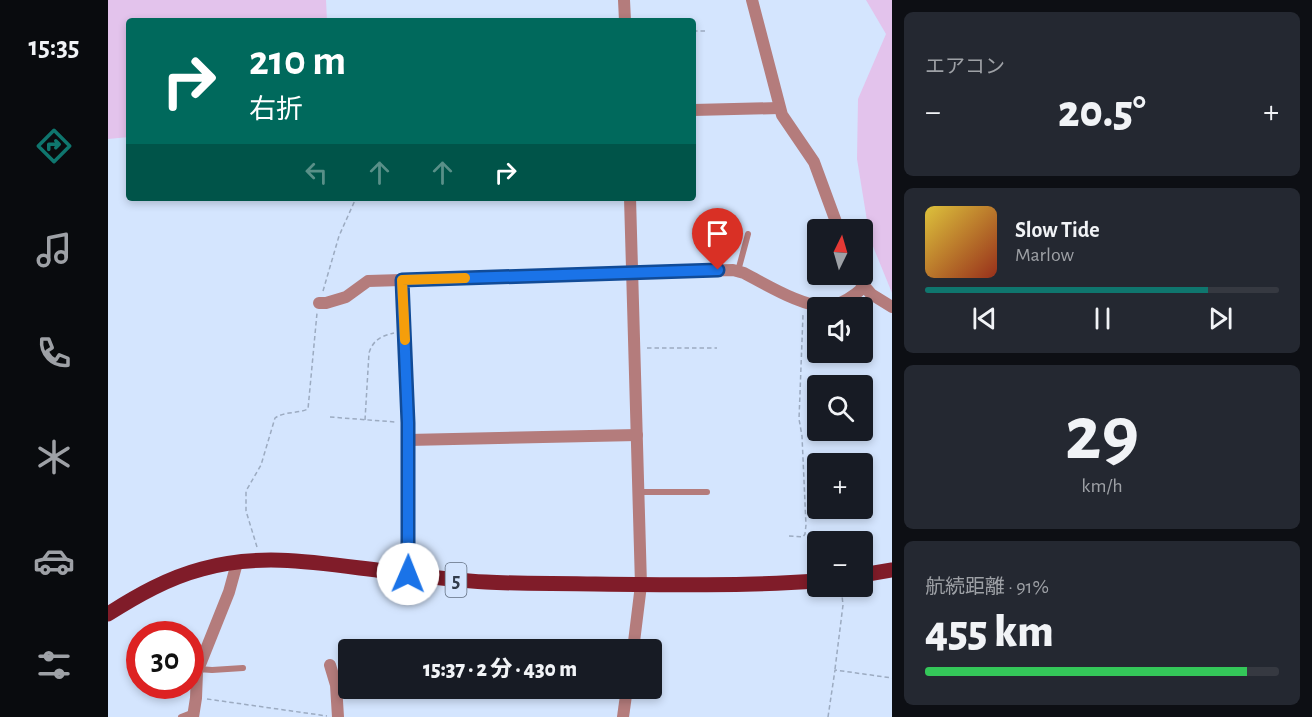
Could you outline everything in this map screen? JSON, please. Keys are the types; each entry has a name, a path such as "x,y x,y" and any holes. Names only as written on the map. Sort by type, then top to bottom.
{"main road":[{"name":"5","path":"108,614 141,594 185,574 205,568 261,559 304,561 487,582 641,585 807,582"},
{"path":"873,573 892,570"}],"street":[{"path":"624,0 625,18"},
{"path":"752,0 779,108 814,162 835,219"},
{"path":"696,110 779,108"},
{"path":"630,201 641,585 634,639"},
{"path":"318,303 327,303 346,297 368,281 738,271 820,307 839,304 864,287 892,307"},
{"path":"402,280 408,423 408,574"},
{"path":"408,440 637,435"},
{"path":"204,654 229,592 237,562"},
{"path":"330,665 336,685 338,717"},
{"path":"194,714 196,699"},
{"path":"623,717 625,699"}],"lane":[{"path":"738,271 748,234"},
{"path":"638,492 707,492"},
{"path":"204,669 243,668"},
{"path":"181,717 194,714"}],"path":[{"path":"696,32 706,32"},
{"path":"261,559 246,511 246,491 261,465 275,418 280,414 308,410 318,303 328,280 339,236 355,201"},
{"path":"789,536 802,537 805,534 806,525 802,436 799,419 802,318 805,302"},
{"path":"365,420 371,347 383,335 405,331"},
{"path":"634,348 717,348"},
{"path":"330,417 408,423"},
{"path":"828,717 842,597"},
{"path":"835,670 892,678"},
{"path":"203,699 331,717"}],"shaded area":[{"path":"108,0 326,0 327,18 126,18 126,137 108,139"},
{"path":"866,0 892,0 892,293 873,246 873,219 867,219 857,159 858,99 886,34"}],"slow traffic":[{"path":"405,340 402,280 465,278"}],"route":[{"path":"408,574 408,423 402,280 718,270"}]}
